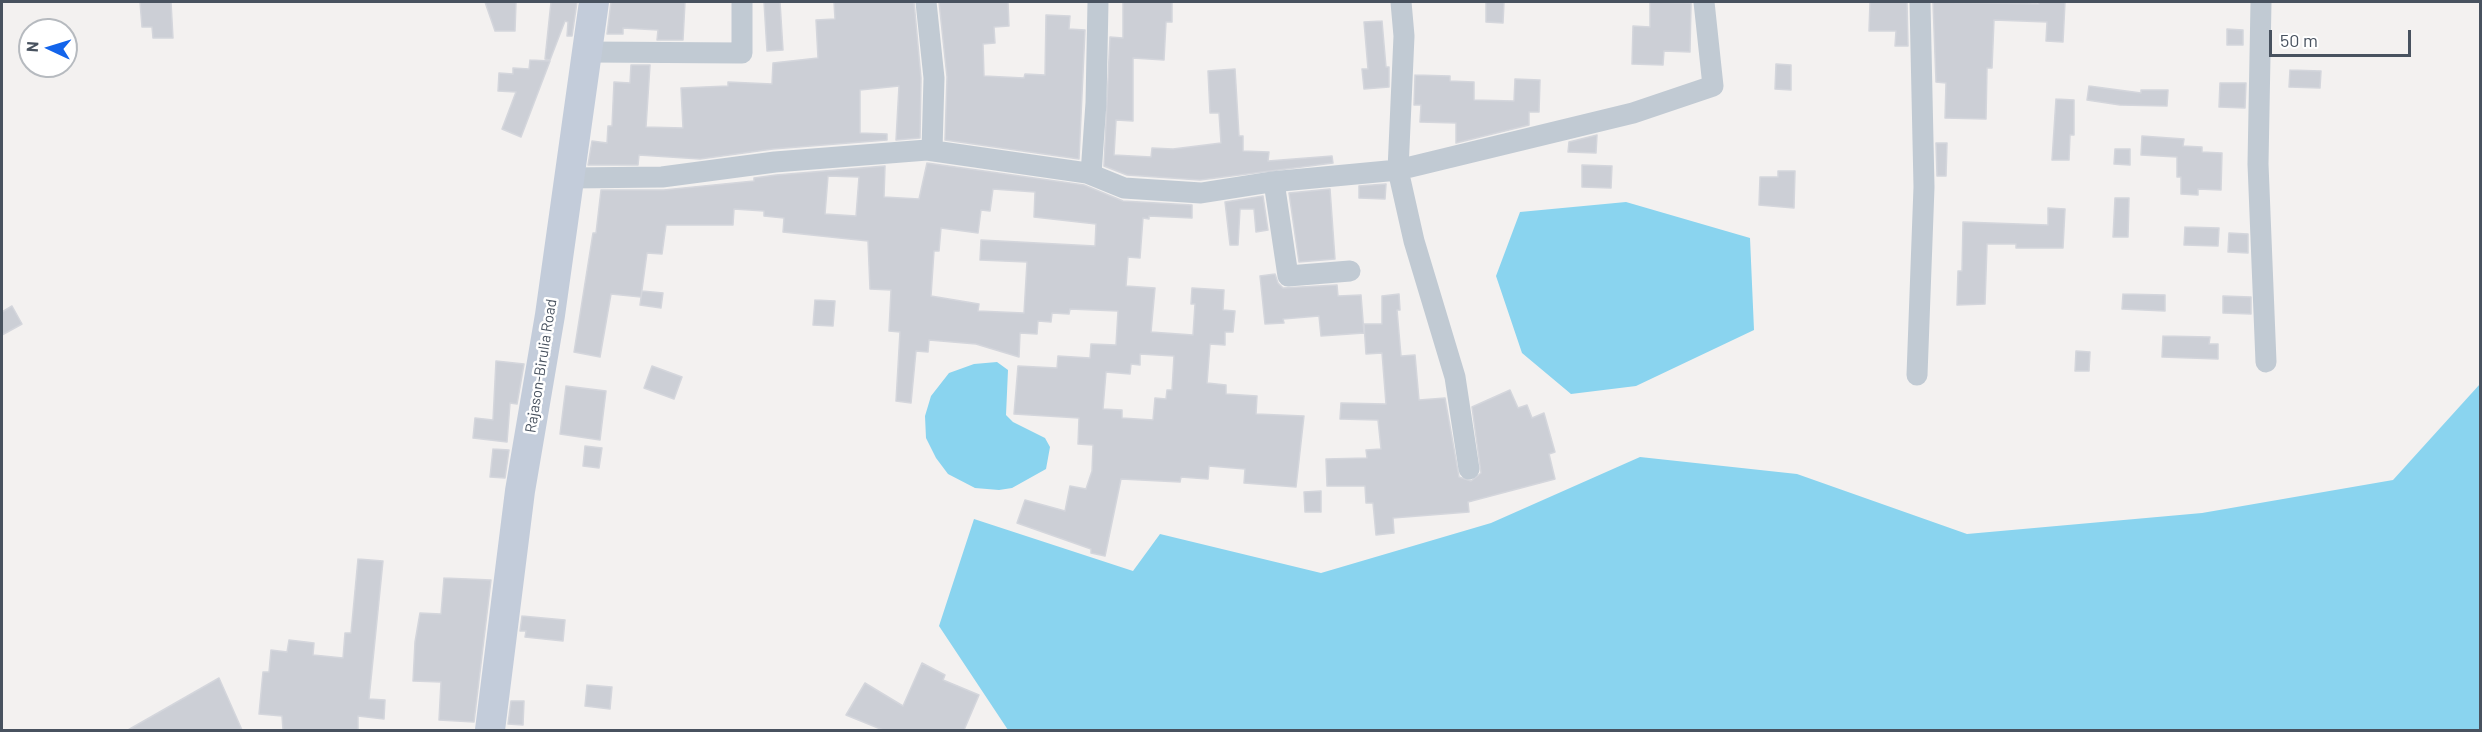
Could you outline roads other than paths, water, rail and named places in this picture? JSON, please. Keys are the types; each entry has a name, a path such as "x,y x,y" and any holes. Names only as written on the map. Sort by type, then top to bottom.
{"street":[{"name":"Rajason-Birulia Road","path":"490,730 520,491 570,178 589,52 594,2"},
{"path":"589,52 742,53 742,2"},
{"path":"926,2 934,78 932,150"},
{"path":"1091,174 1096,103 1098,2"},
{"path":"1401,2 1404,36 1398,170 1414,241 1455,377 1469,470"},
{"path":"570,178 662,177 775,162 932,150 1091,174 1124,188 1201,193 1274,182 1398,170 1633,112 1713,86 1704,2"},
{"path":"1917,375 1924,187 1920,2"},
{"path":"2261,2 2258,164 2266,362"},
{"path":"1274,182 1288,276 1350,271"}],"water":[{"path":"1626,202 1750,238 1754,330 1636,386 1571,394 1522,353 1496,276 1520,212"},
{"path":"997,362 1008,370 1006,415 1013,422 1045,438 1050,447 1046,469 1012,488 999,490 975,488 948,474 936,458 926,438 925,416 931,396 949,373 974,364"},
{"path":"2480,384 2480,730 1008,730 939,626 974,519 1133,571 1160,534 1321,573 1491,523 1640,457 1797,474 1967,534 2202,513 2393,480"}]}
